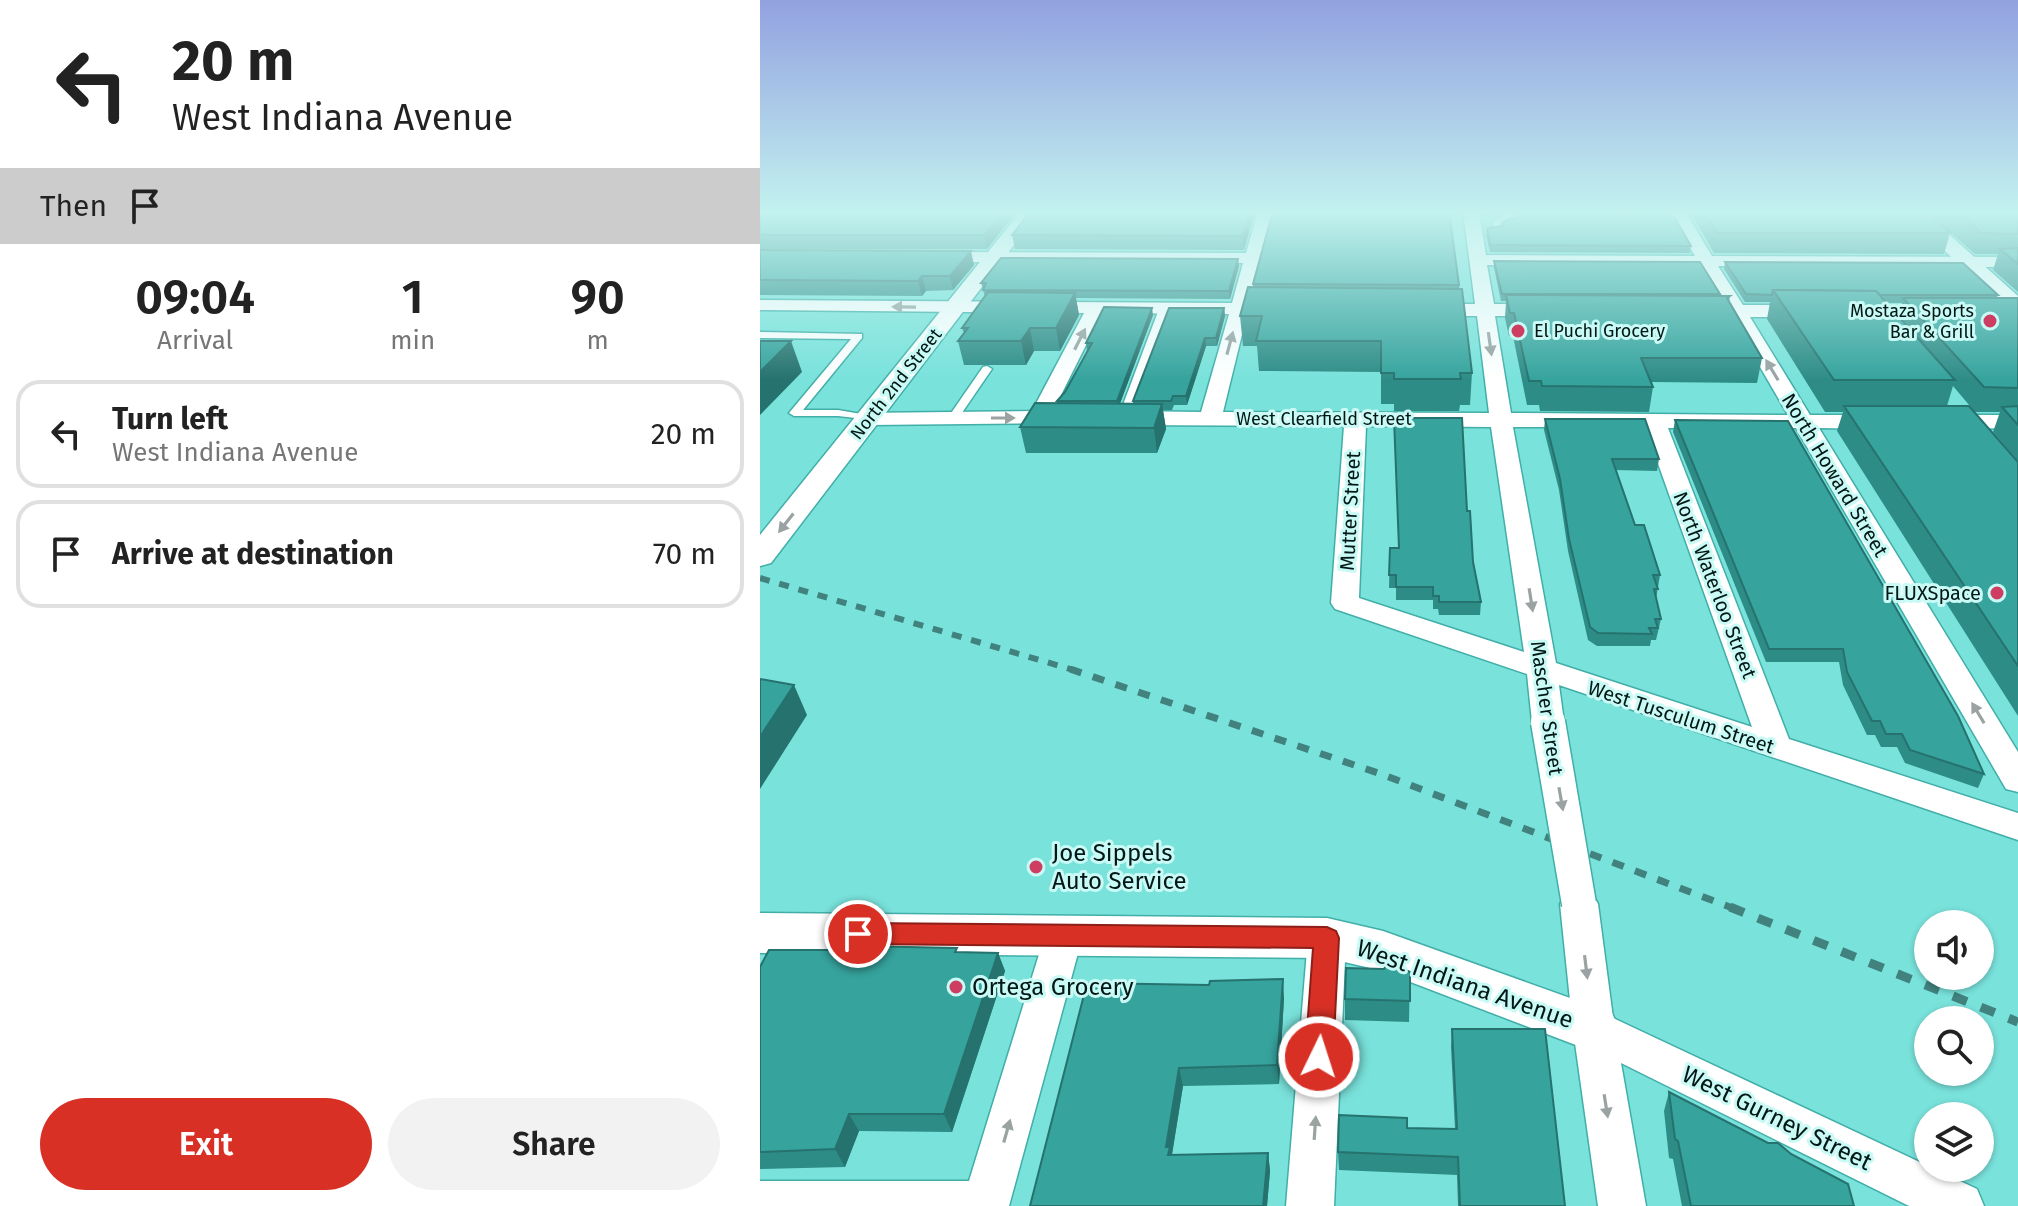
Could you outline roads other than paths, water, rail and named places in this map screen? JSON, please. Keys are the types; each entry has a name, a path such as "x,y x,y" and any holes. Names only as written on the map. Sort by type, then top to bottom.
{"street":[{"name":"North 2nd Street","path":"760,556 986,267"},
{"path":"1210,418 1250,267"},
{"name":"Mascher Street","path":"1480,267 1548,722 1579,904 1594,1029 1622,1206"},
{"name":"North Howard Street","path":"1712,267 2018,780"},
{"path":"1971,267 2012,311"},
{"path":"760,305 1300,309"},
{"path":"1039,418 1095,309"},
{"path":"1408,310 1564,310"},
{"path":"1674,311 1830,311"},
{"path":"1948,397 1988,445"},
{"name":"West Clearfield Street","path":"869,418 1893,422"},
{"name":"Mutter Street","path":"1345,603 1355,419"},
{"name":"North Waterloo Street","path":"1654,421 1776,748"},
{"path":"1923,422 2018,422"},
{"name":"West Tusculum Street","path":"1345,603 2018,827"},
{"path":"760,1205 985,1206 1064,935"},
{"name":"West Indiana Avenue","path":"763,939 1064,935 1327,938 1383,951 1594,1029"},
{"path":"1310,1206 1327,938"},
{"name":"West Gurney Street","path":"1594,1029 1955,1205"}],"lane":[{"path":"1123,418 1164,309"},
{"path":"760,335 859,336 794,413 838,413 869,418"},
{"path":"953,418 987,369"}],"railway":[{"path":"760,578 1077,671"},
{"path":"1070,669 1381,774 1735,909"},
{"path":"1730,907 2018,1022"}],"place":[{"name":"Mostaza Sports Bar & Grill","path":"1990,321"},
{"name":"El Puchi Grocery","path":"1518,331"},
{"name":"FLUXSpace","path":"1997,593"},
{"name":"Joe Sippels Auto Service","path":"1036,867"},
{"name":"Ortega Grocery","path":"956,987"}]}
